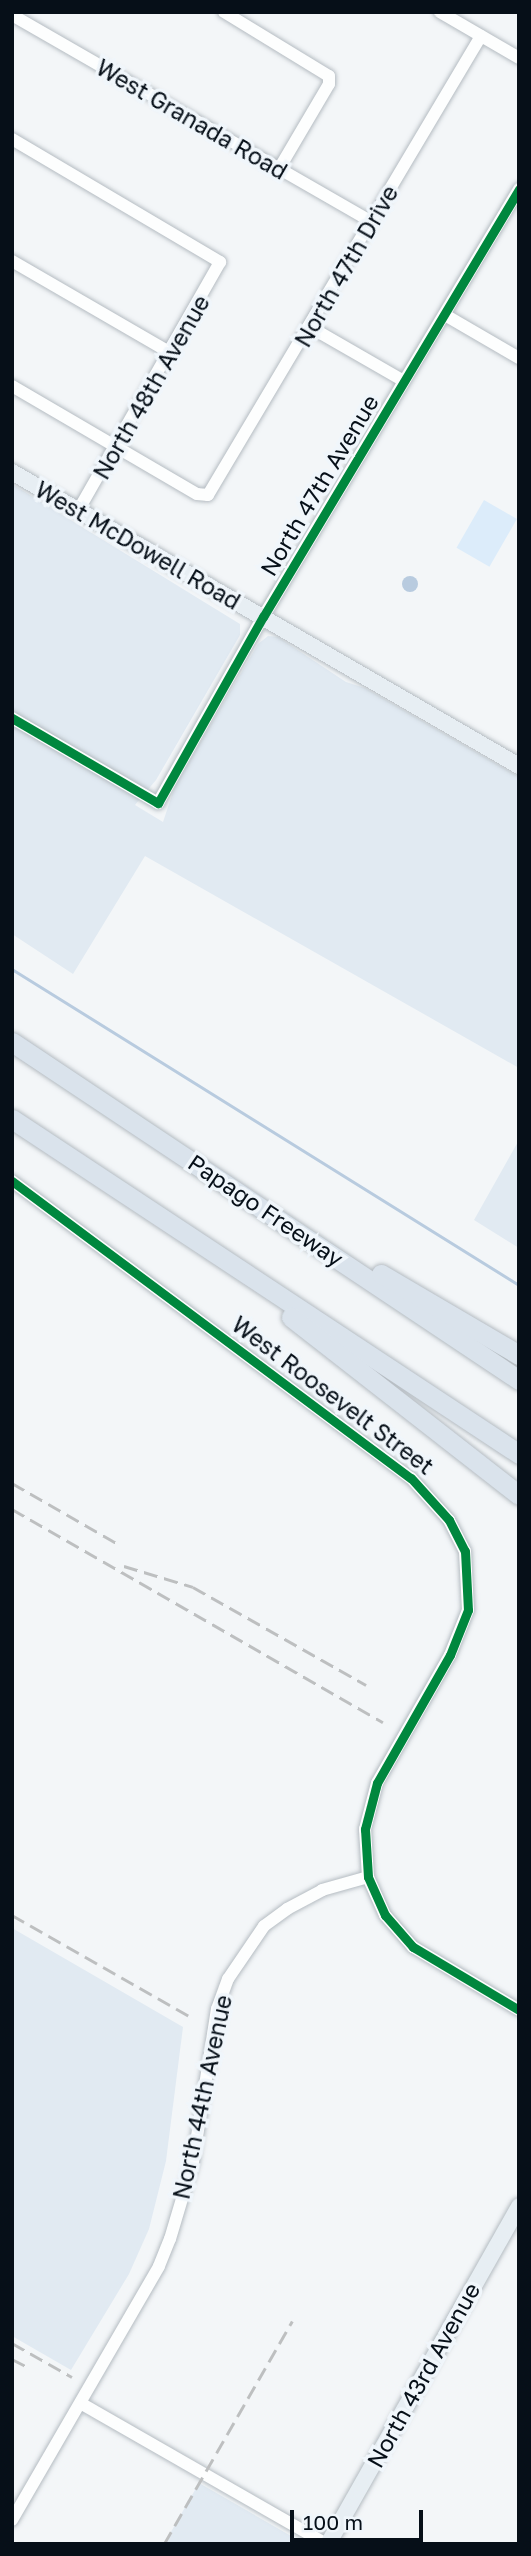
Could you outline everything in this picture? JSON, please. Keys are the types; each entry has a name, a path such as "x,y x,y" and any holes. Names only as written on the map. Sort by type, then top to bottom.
{"highway":[{"name":"Papago Freeway","path":"12,1042 519,1380"},
{"path":"12,1119 519,1454"},
{"path":"276,1216 519,1355"},
{"path":"203,1246 519,1495"}],"main road":[{"name":"West McDowell Road","path":"12,472 519,766"},
{"name":"North 43rd Avenue","path":"327,2544 519,2206"}],"street":[{"path":"225,12 329,76 329,84 279,169"},
{"path":"440,12 519,58"},
{"name":"West Granada Road","path":"12,15 372,222"},
{"name":"North 47th Drive","path":"116,446 197,494 208,495 481,36"},
{"name":"North 48th Avenue","path":"12,139 220,262 171,353 78,511"},
{"name":"North 47th Avenue","path":"12,718 158,803 263,617 519,189"},
{"path":"12,261 171,353"},
{"path":"445,315 519,358"},
{"path":"310,327 404,381"},
{"path":"12,386 116,446"},
{"name":"West Roosevelt Street","path":"12,1181 411,1478 449,1520 465,1551 468,1610 450,1655 377,1783 365,1829 368,1877 385,1915 413,1947 519,2010"},
{"name":"North 44th Avenue","path":"12,2520 82,2404 170,2239 192,2162 217,2009 228,1979 264,1926 287,1909 322,1890 368,1877"},
{"path":"82,2404 327,2544"}],"shaded area":[{"path":"12,484 240,624 240,635 156,780 135,805 163,822 175,786 258,644 268,636 278,637 346,682 365,688 519,777 519,1068 145,856 73,974 12,934"},
{"path":"484,500 517,519 489,567 457,548"},
{"path":"410,576 416,578 416,590 410,592 404,590 402,584 404,578"},
{"path":"519,1140 519,1248 474,1220"},
{"path":"12,1928 183,2027 166,2161 149,2229 129,2274 71,2370 12,2336"},
{"path":"199,2483 305,2544 164,2544"}],"waterway":[{"path":"12,969 519,1285"}],"railway":[{"path":"12,1483 118,1544"},
{"path":"12,1509 383,1722"},
{"path":"124,1566 193,1587 366,1685"},
{"path":"12,1915 191,2017"},
{"path":"164,2544 292,2321"},
{"path":"12,2343 72,2377"},
{"path":"12,2359 26,2366"}],"cycle path":[{"path":"12,718 158,803 263,617 519,189"},
{"path":"12,1181 411,1478 449,1520 465,1551 468,1610 450,1655 377,1783 365,1829 368,1877 385,1915 413,1947 519,2010"}]}
